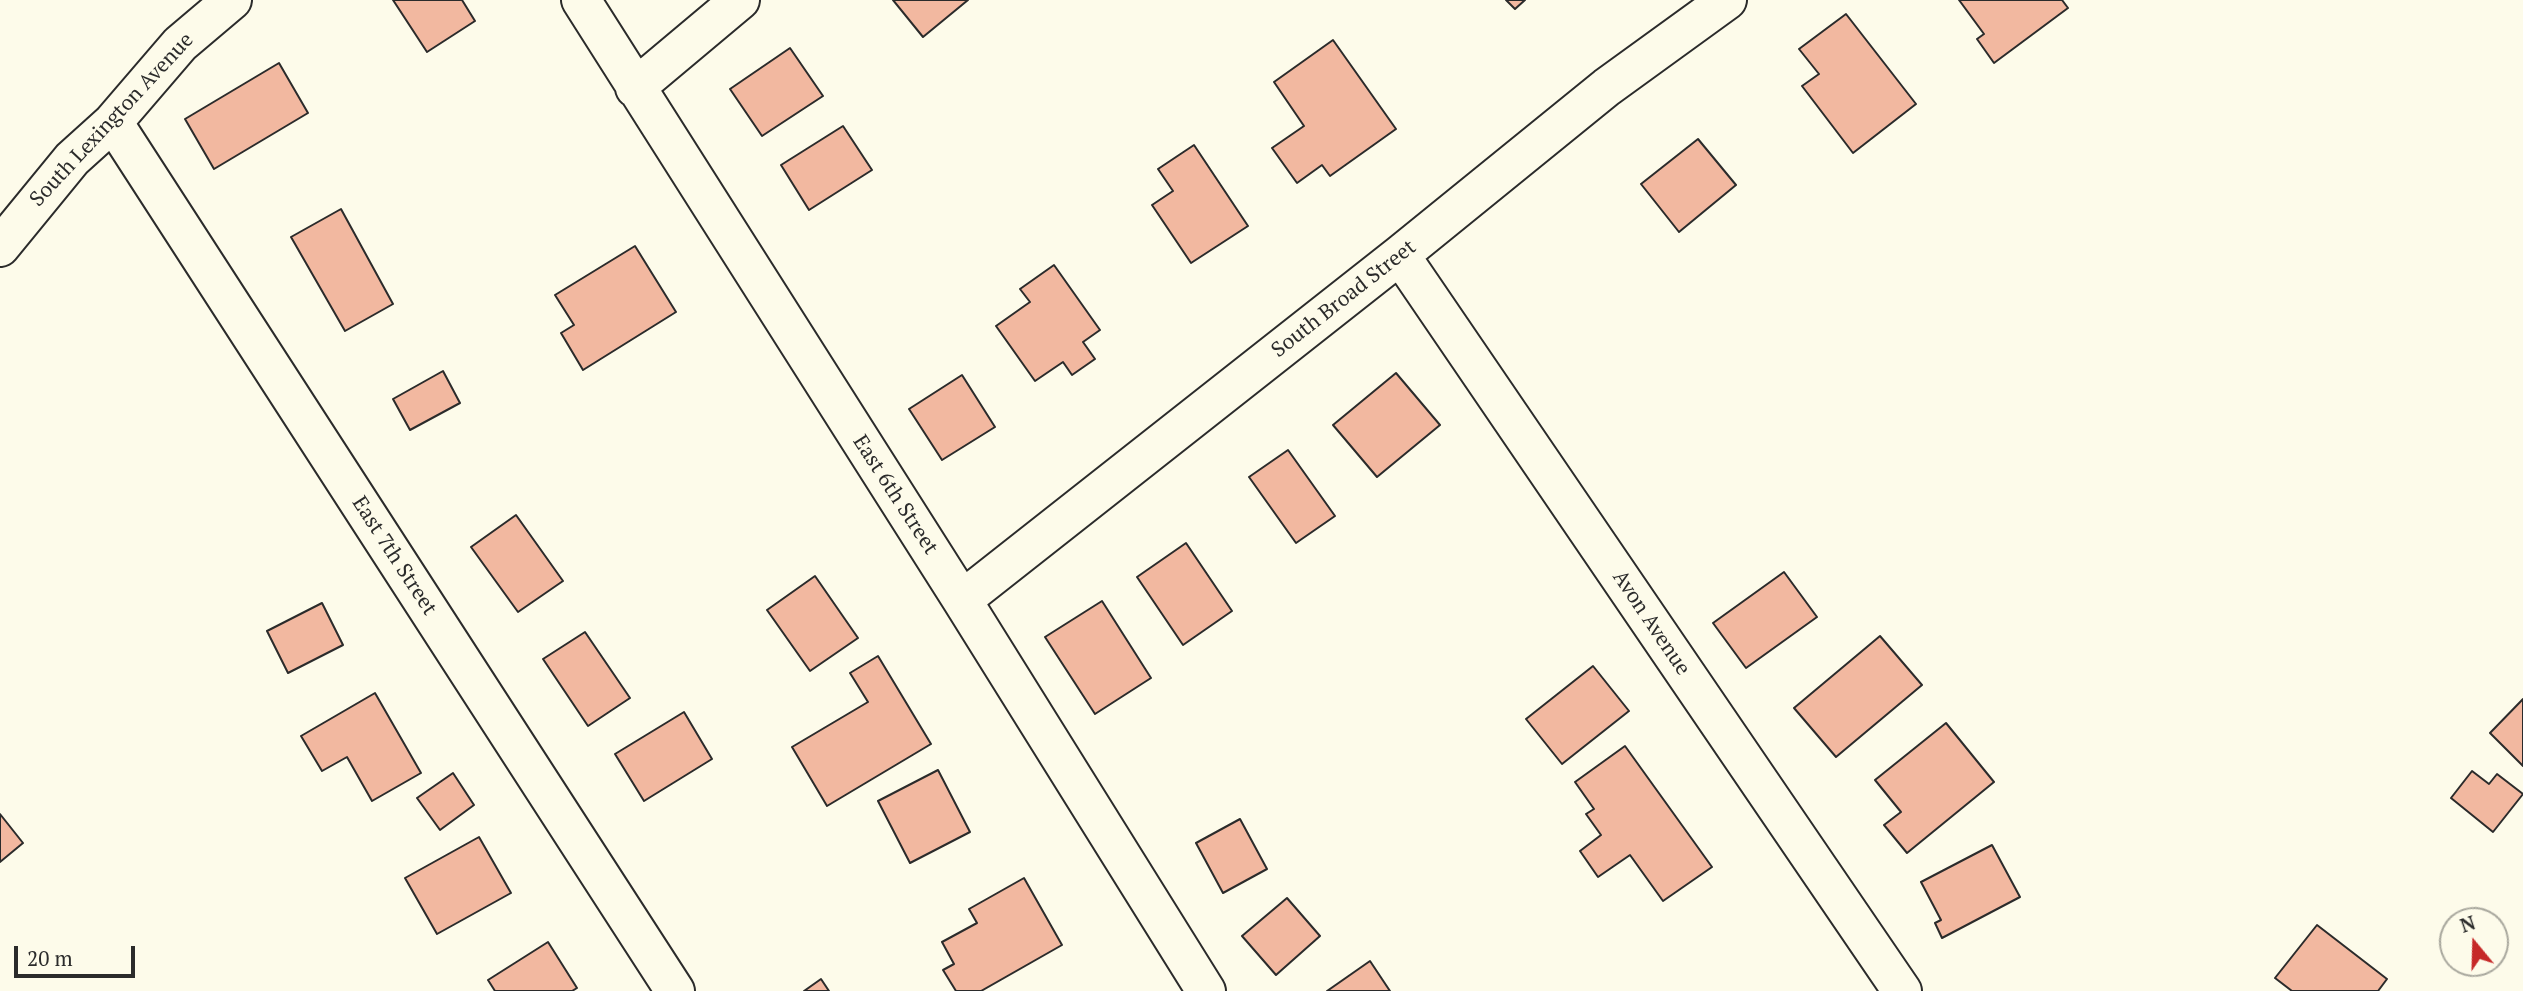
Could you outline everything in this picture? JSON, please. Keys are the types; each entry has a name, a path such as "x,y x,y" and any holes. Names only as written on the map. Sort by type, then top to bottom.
{"street":[{"name":"South Lexington Avenue","path":"0,247 72,159 113,122 180,44 232,0"},
{"name":"East 6th Street","path":"581,0 962,600 1206,991"},
{"path":"635,88 740,0"},
{"name":"South Broad Street","path":"962,600 1400,255 1607,87 1723,1"},
{"name":"East 7th Street","path":"113,122 675,991"},
{"name":"Avon Avenue","path":"1400,255 1902,991"}],"building":[{"path":"393,0 462,0 475,21 427,52"},
{"path":"893,0 968,0 923,37"},
{"path":"1506,0 1525,0 1515,9"},
{"path":"1959,0 2062,0 2068,8 1994,63 1977,39 1984,34"},
{"path":"1846,14 1916,104 1853,153 1802,86 1819,74 1799,49"},
{"path":"1333,40 1396,129 1330,176 1322,165 1297,183 1272,148 1304,126 1274,82"},
{"path":"790,48 823,96 762,136 730,89"},
{"path":"279,63 308,113 214,169 185,119"},
{"path":"843,126 872,170 809,210 781,165"},
{"path":"1698,139 1736,185 1679,232 1641,184"},
{"path":"1194,145 1248,226 1191,263 1152,205 1173,191 1158,169"},
{"path":"341,209 393,304 345,331 291,237"},
{"path":"635,246 676,312 583,370 561,333 574,325 555,295"},
{"path":"1054,265 1100,330 1083,342 1095,359 1072,375 1063,362 1035,381 996,326 1030,302 1020,289"},
{"path":"443,371 460,403 410,430 393,399"},
{"path":"1396,373 1440,425 1377,477 1333,425"},
{"path":"962,375 995,427 942,460 909,409"},
{"path":"1288,450 1335,516 1296,543 1249,477"},
{"path":"516,515 563,581 518,612 471,547"},
{"path":"1186,543 1232,611 1183,645 1137,577"},
{"path":"1784,572 1817,617 1746,668 1713,623"},
{"path":"815,576 858,638 810,671 767,610"},
{"path":"1102,601 1151,678 1095,714 1045,637"},
{"path":"322,603 343,645 288,673 267,631"},
{"path":"585,632 630,698 588,726 543,659"},
{"path":"1880,636 1922,685 1836,757 1794,708"},
{"path":"878,656 931,744 827,806 792,747 868,702 850,673"},
{"path":"1593,666 1629,711 1562,764 1526,719"},
{"path":"375,693 421,773 372,801 347,757 322,771 301,736"},
{"path":"2523,699 2523,766 2490,733"},
{"path":"684,712 712,759 644,801 615,754"},
{"path":"1946,723 1994,782 1907,853 1884,825 1901,812 1875,780"},
{"path":"1625,746 1712,867 1663,901 1630,855 1598,877 1580,851 1601,835 1586,814 1594,809 1575,782"},
{"path":"938,770 970,832 910,863 878,801"},
{"path":"2472,771 2489,784 2497,774 2523,794 2493,832 2451,798"},
{"path":"453,773 474,805 440,830 417,798"},
{"path":"0,814 23,843 0,862"},
{"path":"1240,819 1267,869 1223,893 1196,843"},
{"path":"479,837 511,893 437,934 405,878"},
{"path":"1992,845 2020,897 1942,938 1935,923 1941,920 1921,882"},
{"path":"1024,878 1062,945 981,991 956,991 943,970 954,964 942,942 977,923 969,909"},
{"path":"1287,898 1320,936 1276,975 1242,936"},
{"path":"2317,925 2387,979 2378,991 2292,991 2275,978"},
{"path":"548,942 577,988 572,991 495,991 488,980"},
{"path":"1370,961 1390,991 1327,991"},
{"path":"821,979 829,991 804,991"}]}
